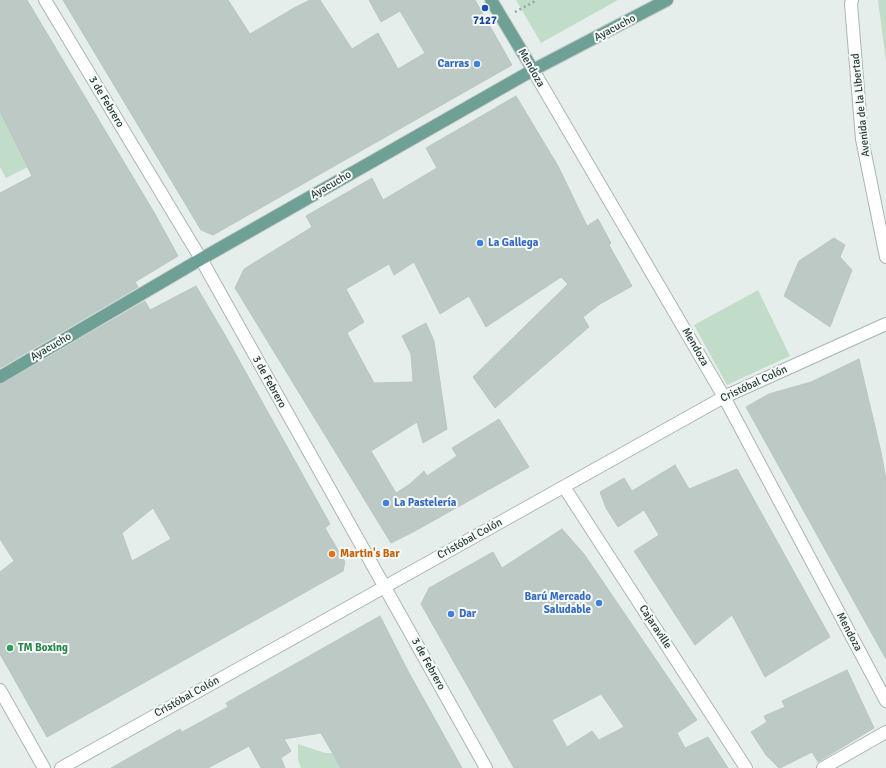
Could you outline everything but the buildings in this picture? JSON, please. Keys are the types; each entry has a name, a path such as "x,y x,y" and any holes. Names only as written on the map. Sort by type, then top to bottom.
{"main road":[{"name":"Mendoza","path":"491,0 533,70"},
{"name":"Ayacucho","path":"0,377 201,259 533,70 667,0"}],"street":[{"name":"3 de Febrero","path":"45,0 201,259 486,768"},
{"name":"Avenida de la Libertad","path":"852,0 862,139 886,257"},
{"name":"Mendoza","path":"533,70 724,397 886,702"},
{"name":"Cristóbal Colón","path":"61,768 724,397 886,324"},
{"name":"Cajaraville","path":"564,487 746,768"},
{"path":"0,690 44,768"},
{"path":"823,768 886,732"}],"path":[{"path":"503,19 537,0"}],"green space":[{"path":"516,0 618,0 541,43"},
{"path":"878,0 886,0 886,62"},
{"path":"0,110 28,167 6,178 0,167"},
{"path":"758,290 790,356 727,385 694,325"},
{"path":"298,744 325,753 333,753 341,768 301,768 298,760"}],"place":[{"name":"7127","path":"485,8"},
{"name":"Carras","path":"477,64"},
{"name":"La Gallega","path":"480,243"},
{"name":"La Pastelería","path":"386,503"},
{"name":"Martin's Bar","path":"332,554"},
{"name":"Barú Mercado Saludable","path":"599,603"},
{"name":"Dar","path":"451,614"},
{"name":"TM Boxing","path":"10,648"}]}
